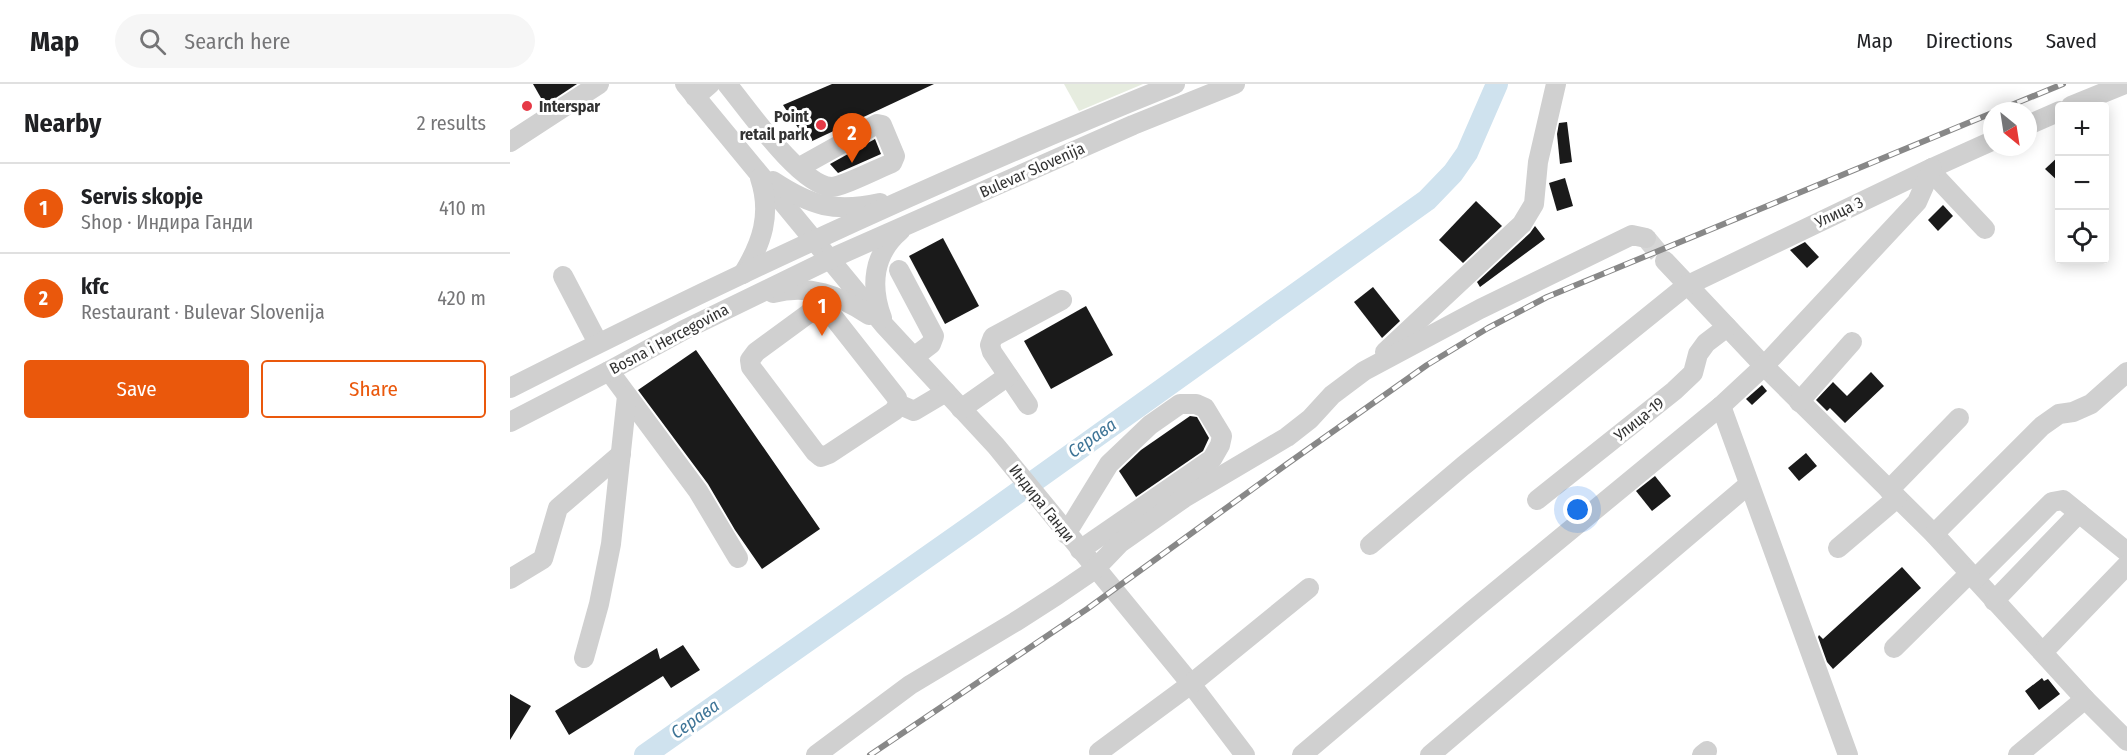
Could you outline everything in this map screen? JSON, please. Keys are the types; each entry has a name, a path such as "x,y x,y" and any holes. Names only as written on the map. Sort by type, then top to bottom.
{"street":[{"path":"510,142 599,84"},
{"path":"727,84 764,131 798,168"},
{"name":"Bulevar Slovenija","path":"814,240 1175,84"},
{"name":"Bulevar Slovenija","path":"830,259 1133,125 1235,84"},
{"path":"1364,372 1522,224 1534,204 1538,162 1556,84"},
{"path":"2081,102 2125,84"},
{"name":"Индира Ганди","path":"697,88 758,172 884,325 1016,471 1191,684 1240,753"},
{"path":"2037,121 2055,113"},
{"name":"Улица 3","path":"1370,545 1686,286 1983,145"},
{"path":"1932,168 1938,179 1985,229"},
{"path":"1302,755 1472,611 1721,406 1764,366 1917,202 1932,168"},
{"path":"758,172 806,201 834,208 860,208 918,194"},
{"path":"742,274 756,254 764,232 767,212 765,191 758,172"},
{"path":"884,325 876,303 874,281 878,260 889,240 906,225"},
{"path":"816,755 910,685 1015,622 1095,569 1120,543 1184,498 1287,437 1310,419 1332,395 1364,372 1479,309 1632,235 1646,238"},
{"name":"Bosna i Hercegovina","path":"510,388 598,343 814,240"},
{"name":"Bosna i Hercegovina","path":"510,422 725,309 830,259"},
{"path":"1665,261 1686,286 1799,402 1938,538 2085,699 2123,730"},
{"path":"899,270 934,336 931,344 914,357"},
{"path":"563,276 598,343"},
{"path":"725,309 750,303 775,293 796,289 815,290 838,297 884,325"},
{"path":"1028,405 992,352 990,345 993,337 1062,300"},
{"path":"821,307 827,309 897,398 898,404 894,411 821,457 751,367 750,360 756,352 812,310 821,307"},
{"name":"Улица-19","path":"1537,500 1674,391 1693,373 1698,354 1706,344 1727,327"},
{"path":"1799,402 1852,342"},
{"path":"609,371 698,491 738,558"},
{"path":"1938,538 2042,426 2059,414 2073,412 2091,404 2127,372"},
{"path":"962,409 1008,376"},
{"path":"898,404 914,411 946,392"},
{"path":"584,658 599,604 611,544 627,396"},
{"path":"1066,534 1109,464 1150,425 1180,405 1196,404 1205,408 1222,436 1212,459 1080,550"},
{"path":"1721,406 1848,755"},
{"path":"1838,548 1893,494 1959,418"},
{"path":"510,579 543,559 558,508 621,453"},
{"path":"1938,538 2016,466"},
{"path":"1430,755 1748,485"},
{"path":"1894,648 2052,502 2063,500 2127,552"},
{"path":"1994,601 2079,513"},
{"path":"2043,652 2127,565"},
{"path":"1099,752 1191,684 1309,588"},
{"path":"2018,755 2085,699"}],"shaded area":[{"path":"1064,84 1143,84 1079,111"}],"building":[{"path":"533,84 577,84 545,105"},
{"name":"Point retail park","path":"832,84 934,84 808,143 783,105"},
{"path":"1567,122 1572,162 1560,164 1557,134 1559,123"},
{"path":"875,139 881,154 838,173 830,164"},
{"path":"2055,160 2055,178 2045,169"},
{"path":"1565,178 1573,206 1557,211 1549,183"},
{"path":"1476,201 1502,226 1463,263 1439,240"},
{"path":"1943,205 1953,216 1938,231 1928,220"},
{"path":"1535,226 1545,239 1480,287 1477,282"},
{"path":"943,238 979,306 945,324 909,256"},
{"path":"1805,242 1819,257 1807,268 1790,250"},
{"path":"1373,287 1400,321 1382,338 1354,302"},
{"path":"1086,306 1113,355 1051,389 1024,341"},
{"path":"696,350 820,529 762,569 735,530 708,484 638,390"},
{"path":"1871,372 1884,386 1845,423 1830,408 1827,411 1816,400 1833,382 1847,396"},
{"path":"1762,385 1767,391 1752,405 1746,399"},
{"path":"1190,416 1197,417 1209,438 1203,451 1136,497 1119,471 1141,450"},
{"path":"1806,453 1817,466 1799,481 1788,468"},
{"path":"1655,476 1671,496 1652,511 1636,491"},
{"path":"1902,567 1921,588 1833,669 1827,662 1819,635 1823,639"},
{"path":"683,645 700,670 671,688 663,676 569,735 555,711 657,648 660,659"},
{"path":"2042,678 2044,681 2048,679 2060,694 2039,710 2025,691"},
{"path":"510,694 531,706 510,740"}],"waterway":[{"name":"Серава","path":"645,755 974,524 1427,200 1453,173 1467,153 1497,84"}],"tunnel":[{"path":"1646,238 1665,261"}],"railway":[{"path":"2019,102 2063,84"},
{"path":"870,755 1087,609 1427,365 1488,328 1547,297 1983,117"}],"place":[{"name":"Interspar","path":"527,106"},
{"name":"Point retail park","path":"821,125"},
{"name":"kfc","path":"852,163"},
{"name":"Servis skopje","path":"822,336"}]}
